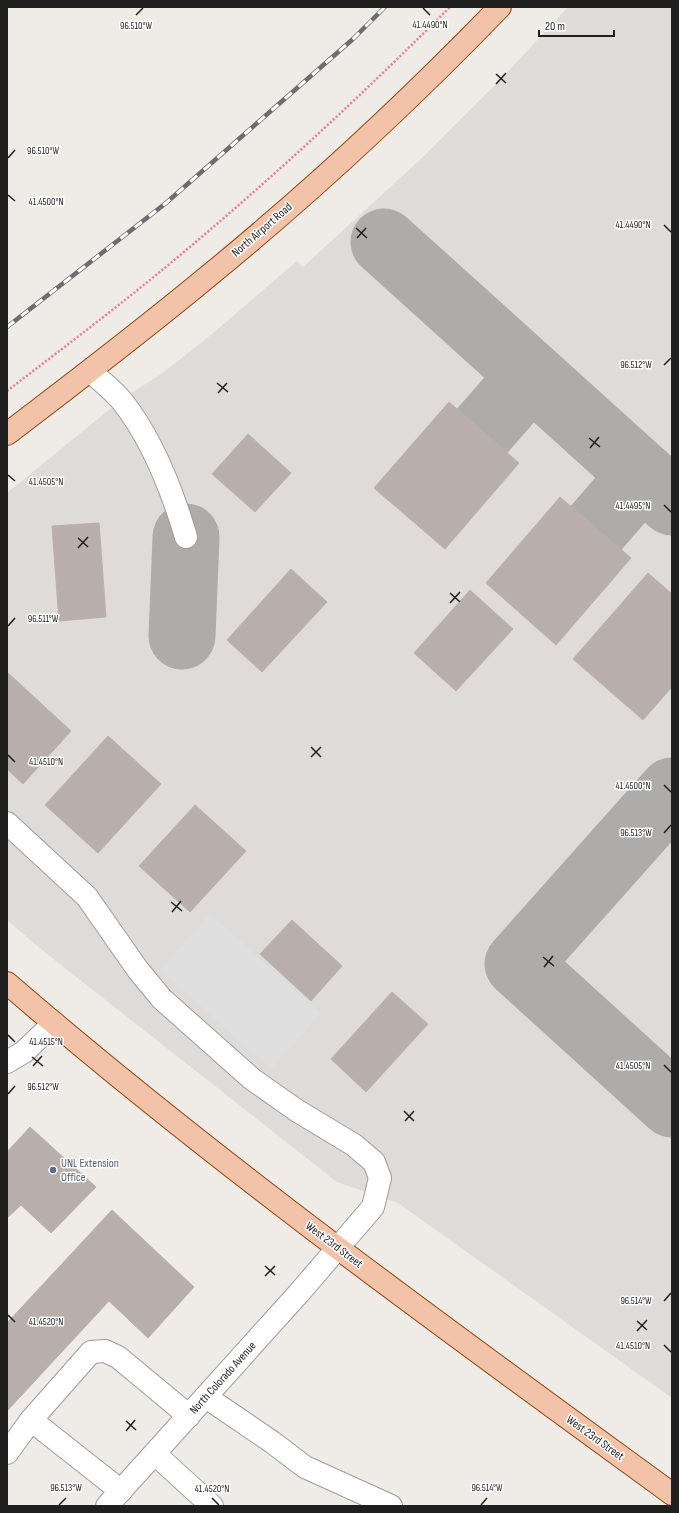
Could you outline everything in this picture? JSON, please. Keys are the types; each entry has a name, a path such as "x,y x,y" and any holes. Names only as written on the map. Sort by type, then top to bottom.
{"main road":[{"name":"North Airport Road","path":"7,434 90,371 206,278 330,170 415,92 500,7"},
{"name":"West 23rd Street","path":"7,982 54,1023 213,1152 338,1248 672,1494"}],"street":[{"path":"90,371 121,400 154,453 173,495 186,537"},
{"name":"North Colorado Avenue","path":"7,823 88,898 138,970 162,999 252,1078 296,1110 354,1145 374,1162 380,1178 373,1207 114,1499"},
{"path":"7,1063 24,1052 54,1023"},
{"path":"7,1453 31,1420 91,1352 105,1351 118,1357 189,1416"},
{"path":"206,1397 272,1442 305,1467 391,1506"},
{"path":"31,1420 114,1499"},
{"path":"155,1454 212,1506"}],"path":[{"path":"7,391 129,297 236,207 322,130 450,7"}],"shaded area":[{"path":"568,7 672,7 672,1398 398,1203 337,1182 42,950 7,920 7,493 121,400 164,372 212,334 297,261 303,267 422,158 503,77"},
{"path":"210,914 321,1013 271,1069 160,970"}],"building":[{"path":"449,402 519,463 445,549 374,488"},
{"path":"248,434 291,473 255,512 212,474"},
{"path":"560,497 631,558 556,645 486,583"},
{"path":"99,523 106,617 59,621 52,526"},
{"path":"291,569 327,602 262,672 227,640"},
{"path":"648,573 672,594 672,687 643,720 573,659"},
{"path":"470,590 513,629 456,691 414,653"},
{"path":"7,672 71,731 23,784 7,769"},
{"path":"108,736 161,784 98,853 45,805"},
{"path":"195,805 246,851 190,912 139,866"},
{"path":"292,920 342,966 311,1001 260,954"},
{"path":"392,992 428,1024 366,1092 331,1059"},
{"path":"30,1127 96,1187 51,1233 21,1205 7,1218 7,1152"},
{"path":"112,1210 194,1287 148,1338 109,1301 7,1411 7,1323"}],"taxiway":[{"path":"384,242 672,502"},
{"path":"482,431 531,375"},
{"path":"596,528 642,475"},
{"path":"182,636 186,537"},
{"path":"672,791 518,964 672,1104"}],"railway":[{"path":"7,327 166,203 353,39 385,7"}],"place":[{"name":"UNL Extension Office","path":"53,1170"}]}
